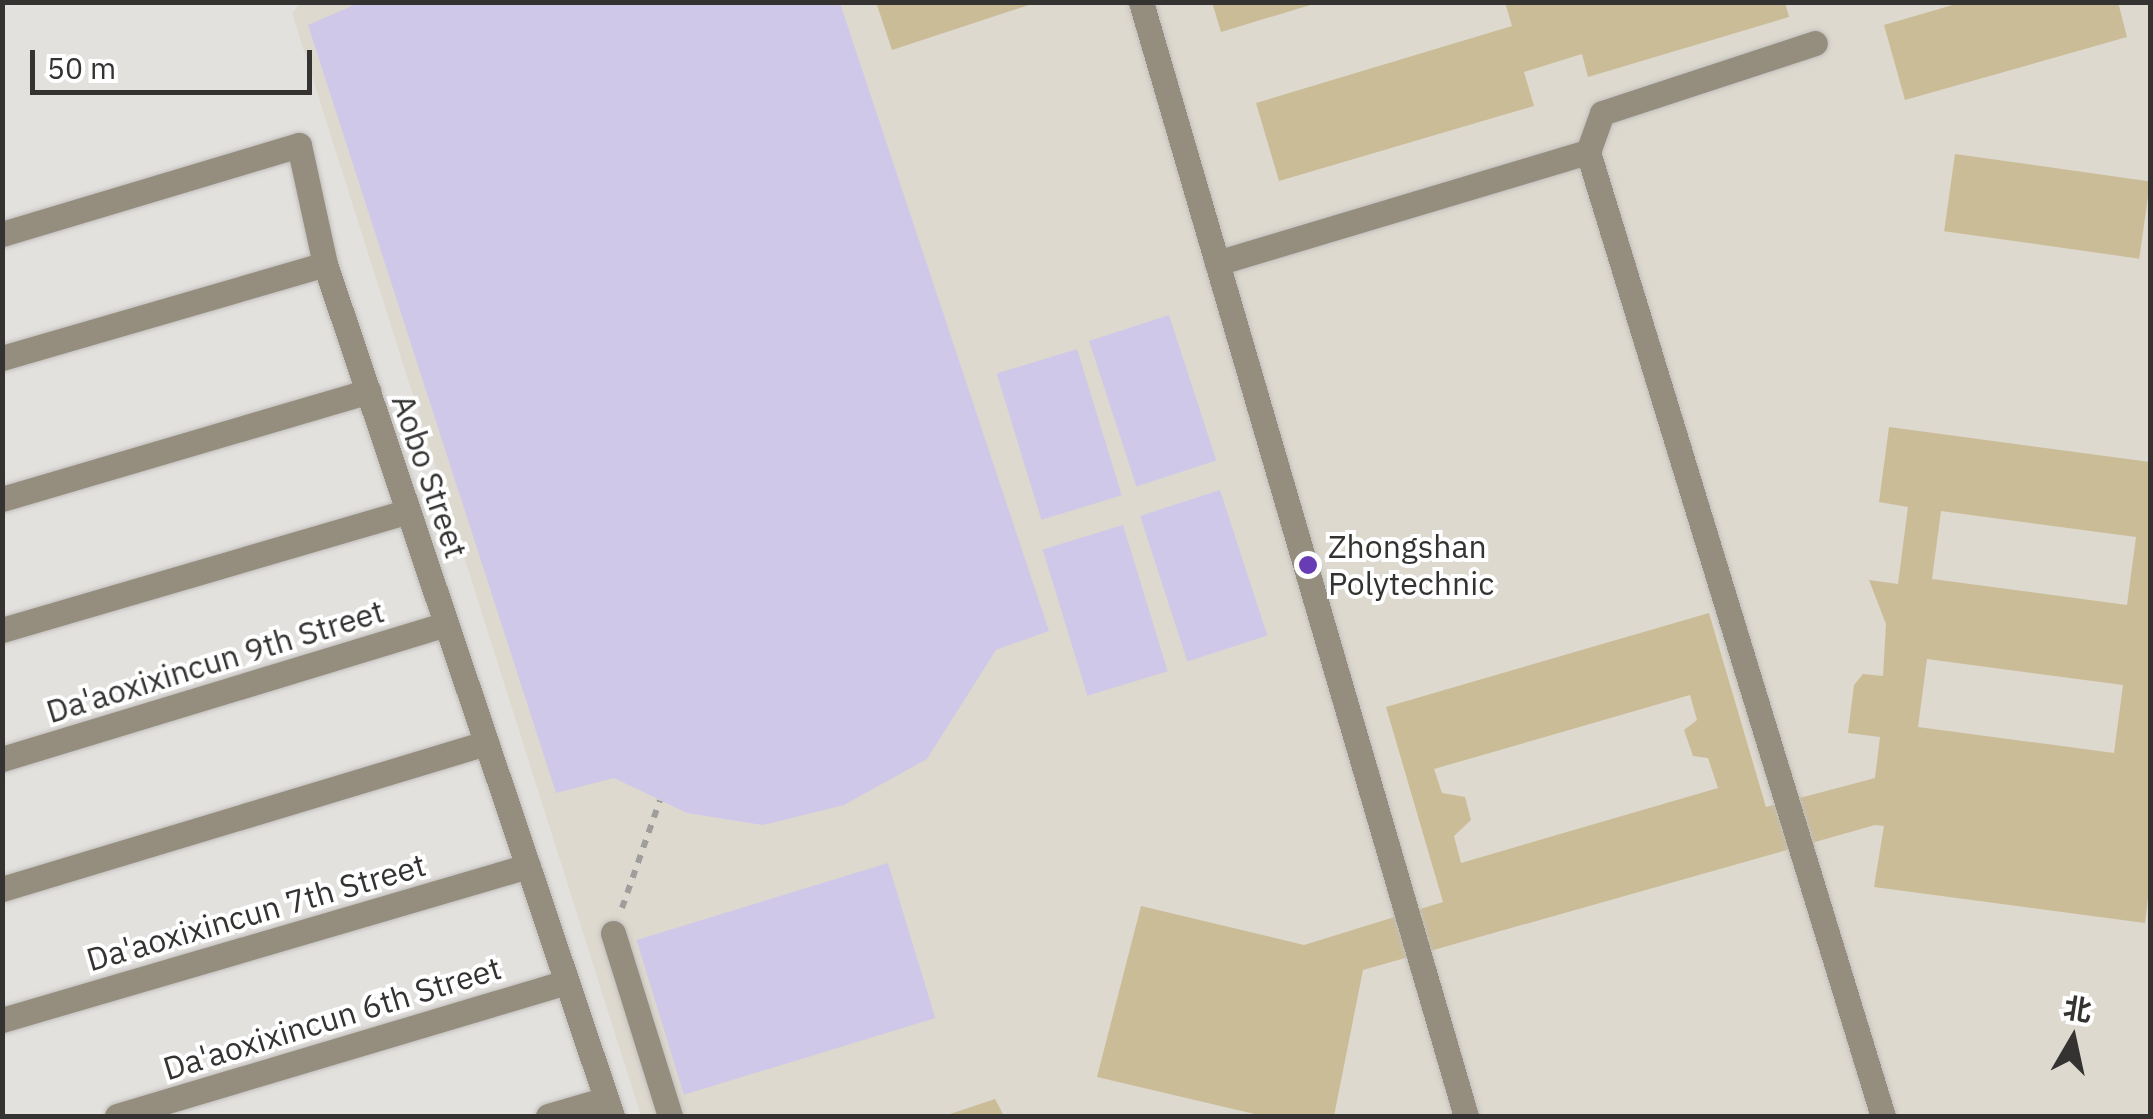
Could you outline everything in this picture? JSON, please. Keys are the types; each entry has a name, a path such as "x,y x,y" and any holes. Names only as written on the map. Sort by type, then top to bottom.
{"street":[{"path":"1141,2 1466,1116"},
{"path":"1815,43 1602,112 1588,152 1883,1116"},
{"name":"Aobo Street","path":"2,234 299,145 325,264 609,1108"},
{"path":"1217,263 1588,152"},
{"path":"2,358 325,264"},
{"path":"2,499 368,392"},
{"path":"2,630 408,511"},
{"name":"Da'aoxixincun 9th Street","path":"2,759 446,624"},
{"path":"2,889 486,742"},
{"name":"Da'aoxixincun 7th Street","path":"2,1020 528,866"},
{"path":"613,932 670,1116"},
{"name":"Da'aoxixincun 6th Street","path":"117,1116 566,982"},
{"path":"548,1116 609,1108"}],"path":[{"path":"613,932 660,800"}],"shaded area":[{"name":"Zhongshan Polytechnic","path":"302,2 2150,3 2150,1116 641,1116 292,13"},
{"path":"361,2 840,3 1049,631 996,650 927,759 844,805 763,825 687,813 614,778 556,793 308,25"},
{"path":"1169,315 1216,461 1136,486 1089,341"},
{"path":"1077,349 1122,495 1041,520 997,374"},
{"path":"1220,490 1267,636 1187,661 1140,516"},
{"path":"1123,525 1168,671 1087,696 1043,550"},
{"path":"888,863 935,1018 684,1095 636,940"}],"building":[{"path":"876,2 1035,2 1035,3 892,50"},
{"path":"1212,2 1317,2 1317,3 1221,32"},
{"path":"1505,2 1785,2 1789,17 1588,77 1582,54 1524,72 1534,106 1279,181 1256,103 1512,26"},
{"path":"1963,2 2118,2 2127,37 1905,100 1884,25"},
{"path":"1955,154 2150,181 2139,259 1944,231"},
{"path":"1889,427 2150,462 2150,881 2145,923 1874,887 1884,826 1875,825 1363,970 1334,1116 1263,1116 1097,1077 1141,906 1304,945 1443,902 1386,707 1709,613 1766,807 1875,778 1880,737 1848,733 1854,685 1863,674 1883,676 1886,624 1869,580 1898,584 1908,507 1879,502","holes":["1941,511 2136,537 2127,605 1932,579","1927,659 2123,685 2114,753 1918,727","1690,695 1697,720 1684,730 1693,756 1708,758 1718,788 1461,863 1454,836 1471,820 1465,797 1442,793 1434,769"]},
{"path":"995,1099 1004,1116 944,1116"}],"place":[{"name":"Zhongshan Polytechnic","path":"1308,565"}]}
